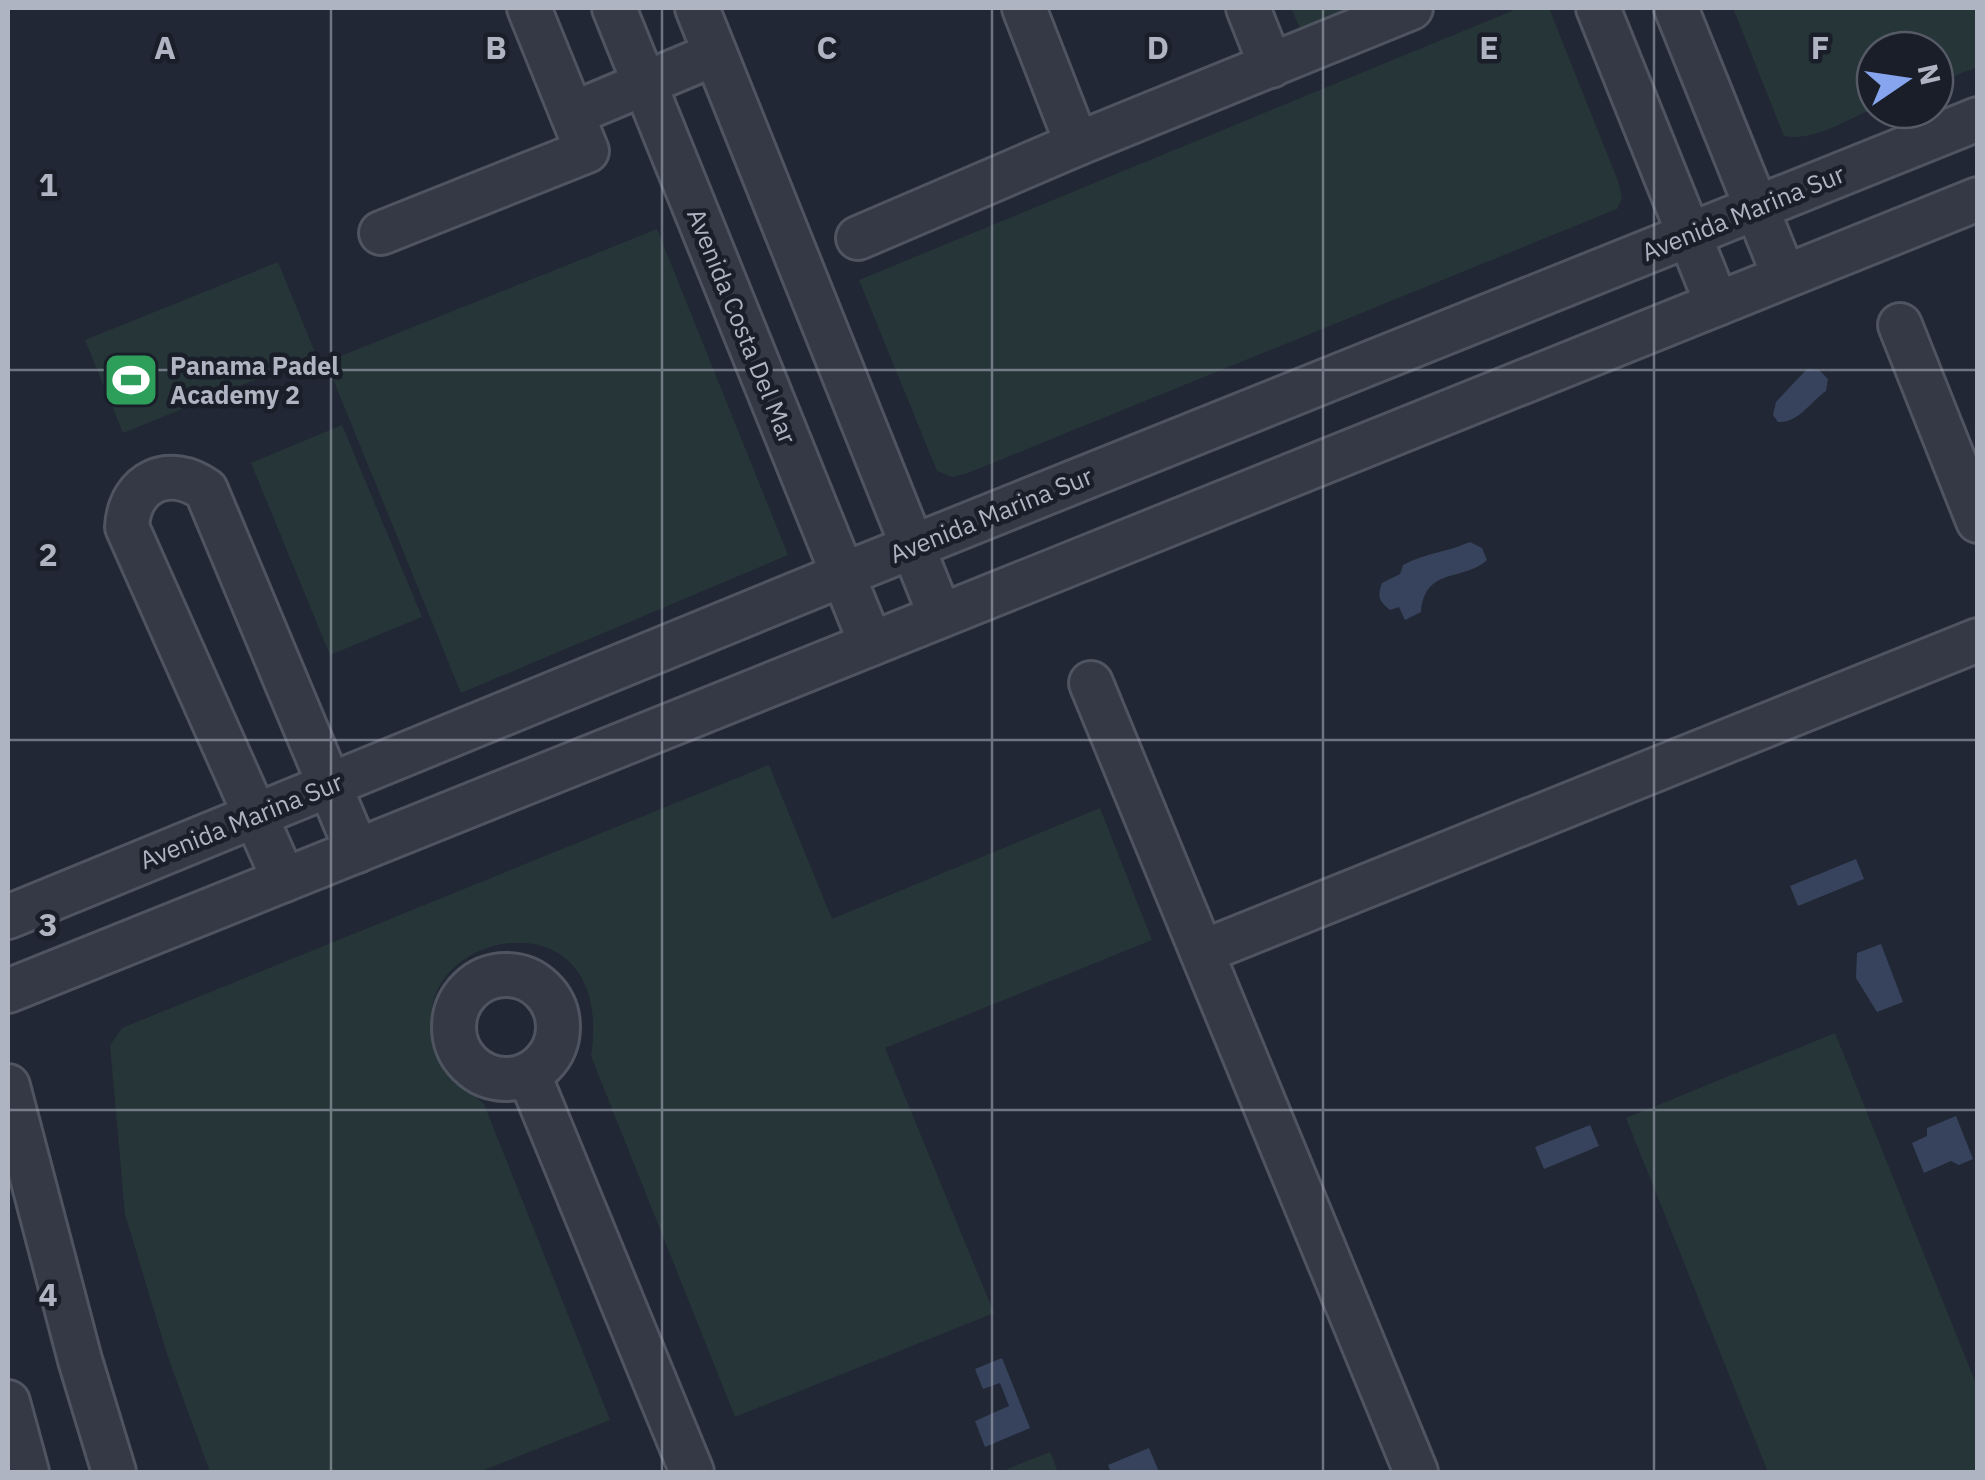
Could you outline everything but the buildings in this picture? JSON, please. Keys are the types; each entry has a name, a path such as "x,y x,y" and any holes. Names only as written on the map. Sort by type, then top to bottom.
{"street":[{"path":"382,234 587,152 530,8"},
{"name":"Avenida Costa Del Mar","path":"614,8 871,644"},
{"path":"696,8 940,616"},
{"path":"1024,8 1077,144"},
{"path":"1248,8 1272,66"},
{"path":"858,238 1411,8"},
{"path":"1598,8 1716,304"},
{"path":"1676,8 1784,276"},
{"path":"572,114 715,54"},
{"name":"Avenida Marina Sur","path":"8,917 842,575 1978,119"},
{"path":"8,991 1978,199"},
{"path":"1900,326 1978,521"},
{"path":"284,880 127,527 128,506 140,489 169,477 194,481 206,490 358,851"},
{"path":"1202,952 1978,640"},
{"path":"1092,682 1416,1472"},
{"path":"529,1075 692,1472"},
{"path":"8,1086 80,1360 114,1472"},
{"path":"8,1402 27,1472"}],"shaded area":[{"path":"1291,8 1349,8 1300,28"},
{"path":"1519,8 1549,8 1618,181 1622,198 1617,209 968,473 952,477 937,471 859,280"},
{"path":"1733,8 1977,8 1977,67 1955,76 1955,30 1855,30 1855,117 1807,136 1784,136"},
{"path":"657,229 788,555 461,693 326,362"},
{"path":"278,262 316,355 123,433 85,340"},
{"path":"342,425 422,617 330,655 251,463"},
{"path":"769,765 832,919 1100,808 1152,940 885,1048 994,1313 735,1417 591,1056 588,993 563,956 525,943 484,949 450,972 432,1007 440,1052 484,1104 610,1420 479,1472 210,1472 168,1357 125,1214 110,1045 122,1028"},
{"path":"1835,1033 1977,1386 1977,1472 1768,1472 1626,1118"},
{"path":"1050,1452 1058,1472 1000,1472"}],"water":[{"path":"1807,369 1819,370 1828,379 1826,391 1798,416 1778,422 1773,415 1776,402"},
{"path":"1470,542 1482,548 1487,560 1437,581 1424,597 1421,612 1405,620 1399,607 1390,610 1381,601 1382,583 1400,574 1403,565"},
{"path":"1856,859 1864,879 1798,906 1790,886"},
{"path":"1881,944 1903,1002 1877,1012 1856,978 1857,953"},
{"path":"1956,1116 1973,1159 1959,1165 1951,1161 1924,1173 1912,1143 1927,1136 1927,1128"},
{"path":"1590,1125 1599,1146 1544,1169 1535,1147"},
{"path":"1002,1358 1030,1428 985,1447 975,1421 1009,1406 1000,1383 983,1389 975,1369"},
{"path":"1149,1448 1159,1472 1111,1472 1108,1465"}],"place":[{"name":"Panama Padel Academy 2","path":"131,380"}]}
